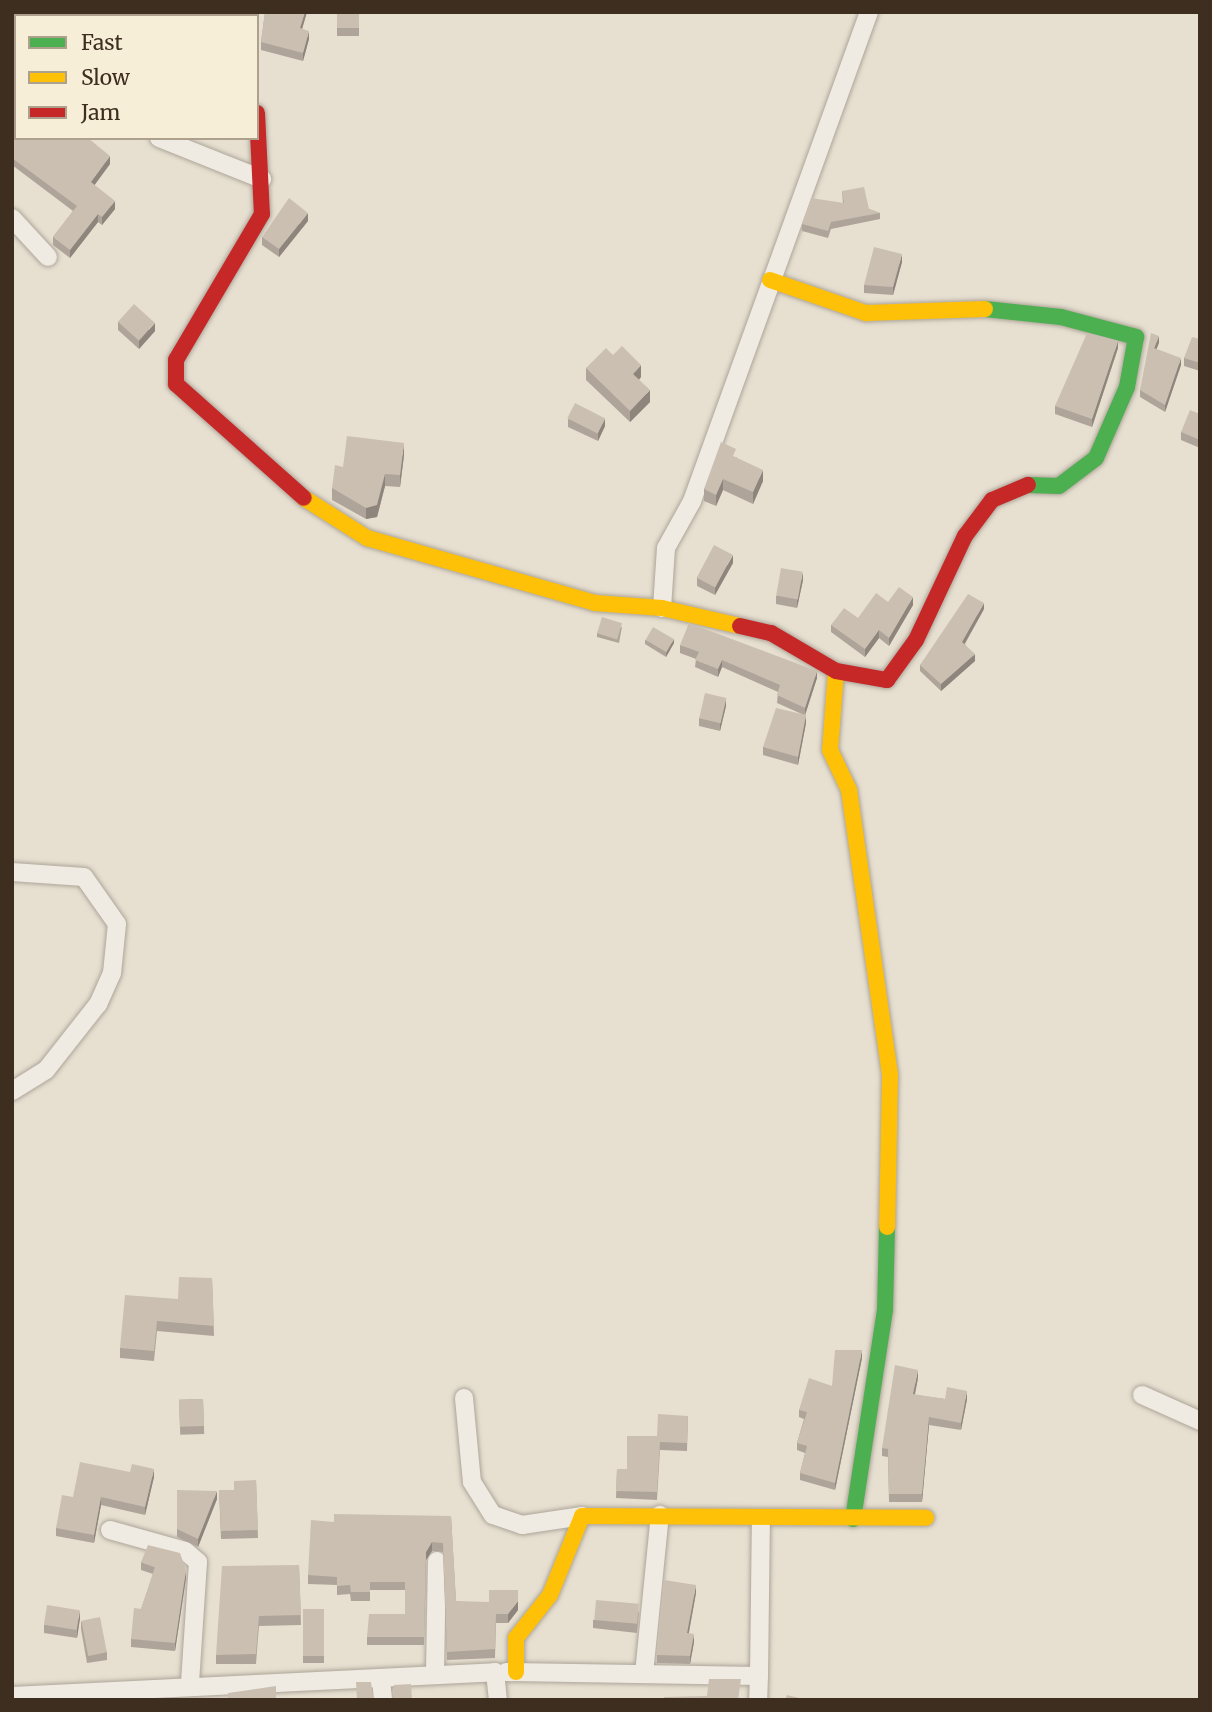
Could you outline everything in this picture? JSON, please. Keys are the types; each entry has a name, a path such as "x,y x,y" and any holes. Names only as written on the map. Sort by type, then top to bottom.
{"street":[{"path":"662,608 666,548 691,501 869,12"},
{"path":"259,139 262,179 258,227 176,360 176,384 339,526 595,603 662,608 771,634 836,671 887,680 916,640 965,536 992,500 1031,484 1059,486 1080,476 1111,431 1137,341 1132,333 1061,317 962,306 866,313 771,280"},
{"path":"164,140 262,179"},
{"path":"12,218 48,257"},
{"path":"836,671 830,750 849,790 890,1076 886,1310 853,1519"},
{"path":"12,872 84,877 117,924 114,965 98,1004 46,1070 12,1091"},
{"path":"1142,1395 1200,1421"},
{"path":"464,1398 472,1482 493,1515 522,1525 582,1516 926,1518"},
{"path":"644,1674 660,1515"},
{"path":"516,1672 516,1638 555,1587 582,1516"},
{"path":"758,1700 761,1518"},
{"path":"110,1530 185,1551 198,1562 190,1682"},
{"path":"435,1672 437,1561"},
{"path":"12,1696 190,1682 381,1680 435,1672 759,1676"},
{"path":"495,1672 498,1700"},
{"path":"381,1680 383,1700"}],"building":[{"path":"265,12 305,12 300,28 309,31 303,53 261,42"},
{"path":"337,12 359,12 359,28 337,28"},
{"path":"12,86 14,140 90,140 110,156 91,182 115,201 102,217 98,214 70,250 53,237 77,206 12,158"},
{"path":"864,187 869,209 880,213 831,222 828,231 802,224 811,198 844,203 842,191"},
{"path":"289,198 308,213 279,249 262,237"},
{"path":"874,247 902,254 893,287 864,285"},
{"path":"134,304 155,323 139,341 118,322"},
{"path":"1087,333 1118,341 1092,419 1055,406"},
{"path":"1151,333 1159,336 1154,348 1181,358 1165,405 1140,390"},
{"path":"1192,337 1200,339 1200,363 1184,358"},
{"path":"622,346 641,365 633,374 650,390 630,411 586,368 606,348 613,355"},
{"path":"575,403 605,418 598,434 567,418"},
{"path":"1190,410 1200,414 1200,440 1181,432"},
{"path":"347,436 404,443 400,475 385,474 377,505 366,508 332,488 335,465 343,467"},
{"path":"721,442 736,449 733,456 763,470 753,492 723,479 716,495 704,489"},
{"path":"714,545 733,555 715,588 697,578"},
{"path":"781,568 803,572 798,599 776,596"},
{"path":"899,587 913,597 889,638 879,630 865,649 831,625 844,608 858,618 876,593 888,602"},
{"path":"968,594 984,603 962,642 975,654 941,684 920,665"},
{"path":"602,617 622,623 617,639 597,633"},
{"path":"689,623 817,671 805,708 777,695 780,685 722,660 718,669 695,660 699,652 680,645"},
{"path":"653,627 674,639 666,652 646,640"},
{"path":"705,693 726,698 721,723 699,718"},
{"path":"776,708 806,715 798,757 763,747"},
{"path":"179,1277 212,1278 214,1326 157,1321 154,1351 120,1348 125,1295 178,1299"},
{"path":"835,1350 862,1350 835,1483 800,1473 807,1446 797,1443 807,1412 799,1410 809,1378 832,1386"},
{"path":"895,1365 918,1370 913,1394 945,1399 947,1387 967,1391 961,1423 929,1417 922,1494 889,1494 888,1449 882,1448"},
{"path":"203,1399 204,1426 180,1427 179,1400"},
{"path":"658,1414 688,1416 687,1443 660,1442 657,1492 616,1491 617,1469 627,1469 627,1436 657,1436"},
{"path":"80,1462 130,1472 132,1464 154,1469 145,1507 101,1497 94,1535 56,1528 62,1495 73,1497"},
{"path":"256,1480 258,1530 221,1531 219,1490 234,1490 234,1481"},
{"path":"177,1490 217,1491 198,1539 177,1529"},
{"path":"334,1514 451,1516 456,1601 489,1602 489,1590 518,1590 518,1601 508,1614 496,1614 495,1649 447,1652 443,1543 432,1542 426,1552 424,1637 367,1637 369,1614 405,1614 405,1582 370,1582 370,1592 351,1592 350,1585 337,1586 337,1577 308,1575 311,1520 334,1522"},
{"path":"148,1545 180,1553 186,1570 175,1643 131,1639 134,1608 141,1609 155,1567 141,1562"},
{"path":"299,1565 301,1615 259,1616 256,1654 216,1655 222,1566"},
{"path":"664,1580 696,1585 687,1633 694,1634 690,1656 657,1655"},
{"path":"596,1600 639,1604 637,1624 594,1620"},
{"path":"47,1605 80,1610 76,1630 44,1625"},
{"path":"303,1609 324,1609 324,1656 303,1656"},
{"path":"100,1617 107,1652 88,1656 81,1621"},
{"path":"709,1679 741,1679 738,1700 664,1700 664,1697 707,1696"},
{"path":"356,1682 371,1682 373,1698 377,1700 357,1700"},
{"path":"411,1684 412,1700 389,1700 393,1697 394,1685"},
{"path":"276,1686 276,1699 328,1700 228,1700 228,1693"},
{"path":"787,1695 807,1700 785,1700"}],"traffic: fast":[{"path":"985,309 1061,317 1136,337 1127,387 1096,458 1059,486 1028,485"},
{"path":"853,1519 885,1310 887,1227"}],"traffic: slow":[{"path":"770,280 866,313 985,309"},
{"path":"304,498 367,538 595,603 662,608 740,626"},
{"path":"836,671 830,750 849,790 890,1076 887,1227"},
{"path":"516,1672 516,1638 550,1595 582,1516 926,1518"}],"traffic: jam":[{"path":"258,140 262,214 176,360 176,384 304,498"},
{"path":"740,626 771,633 836,671 887,680 916,640 965,536 992,500 1028,485"}]}
